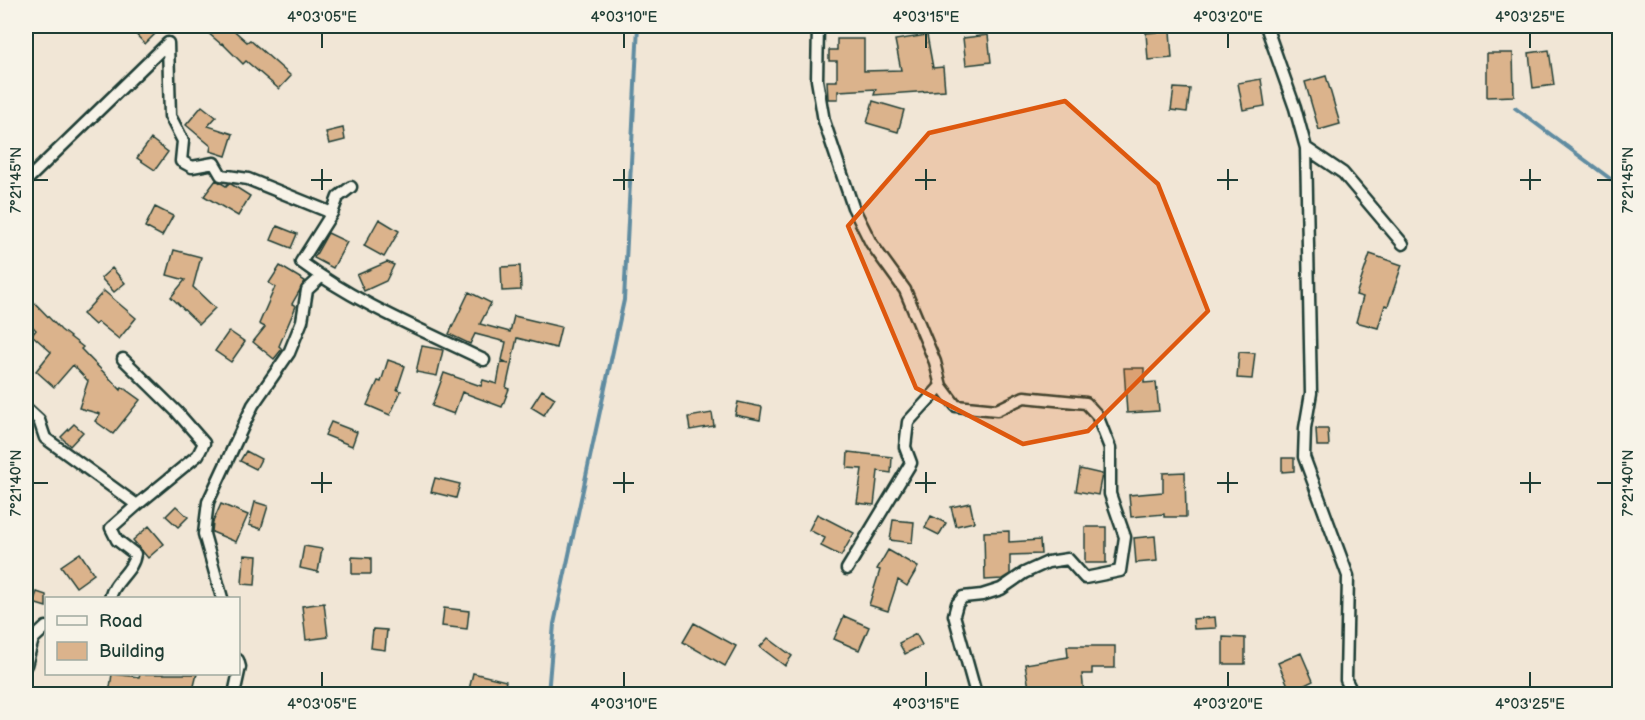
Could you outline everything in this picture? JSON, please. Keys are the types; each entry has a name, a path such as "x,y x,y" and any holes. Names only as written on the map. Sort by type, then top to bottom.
{"street":[{"path":"818,26 817,80 824,121 853,207 871,243 905,290 935,362 941,386 956,406 997,410 1024,397 1086,403 1097,415 1110,448 1110,494 1125,537 1120,572 1085,578 1068,559 1048,562 1024,573 1001,589 982,595 963,597 957,604 954,615 976,694"},
{"path":"1266,26 1295,108 1306,148 1311,393 1305,428 1304,457 1348,576 1346,680 1353,694"},
{"path":"26,181 168,43 170,116 183,141 181,161 192,167 214,163 221,175 257,183 332,213"},
{"path":"1306,148 1343,173 1403,244"},
{"path":"351,187 338,197 332,213 301,262 321,277 484,360"},
{"path":"222,597 204,534 208,502 253,405 289,353 302,321 307,290 321,277"},
{"path":"111,597 120,579 134,563 135,554 117,540 111,528 198,455 204,443 177,412 123,359"},
{"path":"847,569 911,462 905,447 908,422 941,386"},
{"path":"26,408 39,420 45,438 137,505"},
{"path":"26,665 33,639 45,628"},
{"path":"234,694 238,675"}],"highlighted area":[{"path":"1065,101 1158,184 1208,311 1088,431 1023,444 916,388 848,226 929,133"}],"building":[{"path":"128,26 147,26 155,34 145,44"},
{"path":"200,26 229,26 247,42 250,40 291,76 279,89 246,61 243,64 222,43"},
{"path":"1170,31 1172,58 1148,60 1146,33"},
{"path":"927,35 933,68 943,67 945,90 874,95 876,89 838,91 838,99 828,99 827,81 837,81 837,61 829,61 829,50 837,50 837,39 864,39 864,71 901,70 895,40"},
{"path":"988,35 991,62 966,65 963,38"},
{"path":"1549,50 1554,85 1533,88 1529,53"},
{"path":"1487,53 1513,53 1514,96 1487,97"},
{"path":"1326,76 1340,124 1319,130 1305,82"},
{"path":"1261,79 1265,106 1243,110 1238,83"},
{"path":"1174,88 1190,89 1187,112 1171,110"},
{"path":"873,101 904,110 898,132 867,123"},
{"path":"202,106 216,117 208,126 233,134 226,156 210,151 211,146 186,125"},
{"path":"343,128 345,140 329,144 326,132"},
{"path":"151,139 168,152 155,170 137,158"},
{"path":"216,180 226,186 231,184 250,196 238,216 204,196"},
{"path":"155,207 173,216 162,236 145,227"},
{"path":"379,219 399,231 384,257 364,246"},
{"path":"277,226 297,234 291,248 271,240"},
{"path":"328,233 347,242 333,268 314,258"},
{"path":"174,250 201,257 193,287 215,308 199,324 171,297 185,280 167,275"},
{"path":"1370,254 1402,265 1378,328 1356,322 1363,297 1356,295"},
{"path":"387,262 394,265 386,281 364,291 357,275"},
{"path":"280,266 305,281 292,304 296,306 279,346 282,349 274,359 253,342 265,327 259,324 275,287 269,283"},
{"path":"520,266 521,290 502,291 501,267"},
{"path":"112,268 125,283 114,292 101,278"},
{"path":"104,291 136,318 119,339 98,322 95,325 83,314"},
{"path":"469,292 491,303 480,324 510,332 514,316 561,327 556,348 517,338 506,388 509,389 502,407 462,392 454,414 432,406 444,373 481,386 483,380 497,384 501,362 509,364 502,360 506,342 475,334 470,344 449,334"},
{"path":"26,294 61,330 83,347 81,349 121,390 122,387 140,400 113,434 95,421 100,414 79,408 88,381 73,365 54,387 36,371 51,352 32,335 36,330 26,320"},
{"path":"229,331 245,342 231,362 215,351"},
{"path":"422,346 443,350 437,376 416,372"},
{"path":"1239,352 1255,353 1252,379 1237,378"},
{"path":"388,360 405,366 397,390 401,391 390,415 367,405 378,381 381,382"},
{"path":"1124,368 1144,368 1144,383 1156,382 1159,411 1127,413"},
{"path":"542,390 555,398 544,415 531,407"},
{"path":"738,402 762,407 760,420 735,415"},
{"path":"712,413 714,426 690,430 688,417"},
{"path":"331,422 357,432 352,446 325,435"},
{"path":"74,424 83,432 70,446 61,437"},
{"path":"1316,429 1328,429 1329,446 1317,446"},
{"path":"246,451 261,459 256,469 240,461"},
{"path":"848,452 892,457 891,473 878,471 874,505 857,503 862,469 847,468"},
{"path":"1282,458 1294,458 1294,471 1282,472"},
{"path":"1080,469 1102,474 1098,495 1076,491"},
{"path":"1185,472 1186,517 1164,517 1164,514 1131,517 1129,495 1163,492 1163,473"},
{"path":"435,478 460,484 456,498 431,492"},
{"path":"255,502 268,506 261,529 249,525"},
{"path":"970,503 974,522 956,526 951,507"},
{"path":"221,504 248,515 236,542 212,532 213,522"},
{"path":"176,506 188,517 178,527 166,516"},
{"path":"817,514 854,533 841,556 821,546 825,538 809,530"},
{"path":"931,516 946,523 939,535 925,528"},
{"path":"893,520 914,522 912,543 890,540"},
{"path":"149,526 164,544 148,558 133,540"},
{"path":"1085,527 1106,527 1106,563 1085,563"},
{"path":"1009,531 1009,542 1040,540 1041,554 1010,555 1010,574 1002,579 985,580 984,532"},
{"path":"1155,536 1157,561 1136,563 1134,538"},
{"path":"304,546 322,549 318,572 300,568"},
{"path":"888,550 918,567 907,586 898,580 888,611 869,605 880,570 877,569"},
{"path":"80,553 94,574 76,587 61,566"},
{"path":"244,555 257,556 255,585 242,584"},
{"path":"352,557 371,558 371,574 352,574"},
{"path":"37,592 46,595 45,607 33,603"},
{"path":"324,603 328,637 306,640 302,606"},
{"path":"444,608 469,611 467,629 442,626"},
{"path":"844,616 869,627 859,650 834,639"},
{"path":"1215,617 1216,628 1194,629 1193,619"},
{"path":"694,623 736,646 725,666 683,642"},
{"path":"373,629 387,630 385,650 371,648"},
{"path":"916,634 922,645 905,654 899,643"},
{"path":"1223,637 1245,638 1245,664 1223,664"},
{"path":"768,638 792,656 785,666 760,647"},
{"path":"1067,646 1115,646 1115,668 1092,668 1092,674 1082,674 1084,694 1030,694 1025,664 1068,657"},
{"path":"1301,653 1313,681 1291,692 1278,663"},
{"path":"473,673 506,681 503,694 468,694"},
{"path":"112,675 139,677 140,675 197,675 192,694 162,694 132,689 131,694 109,694"}],"waterway":[{"path":"548,694 554,624 624,300 638,26"},
{"path":"1515,108 1620,186"}]}
